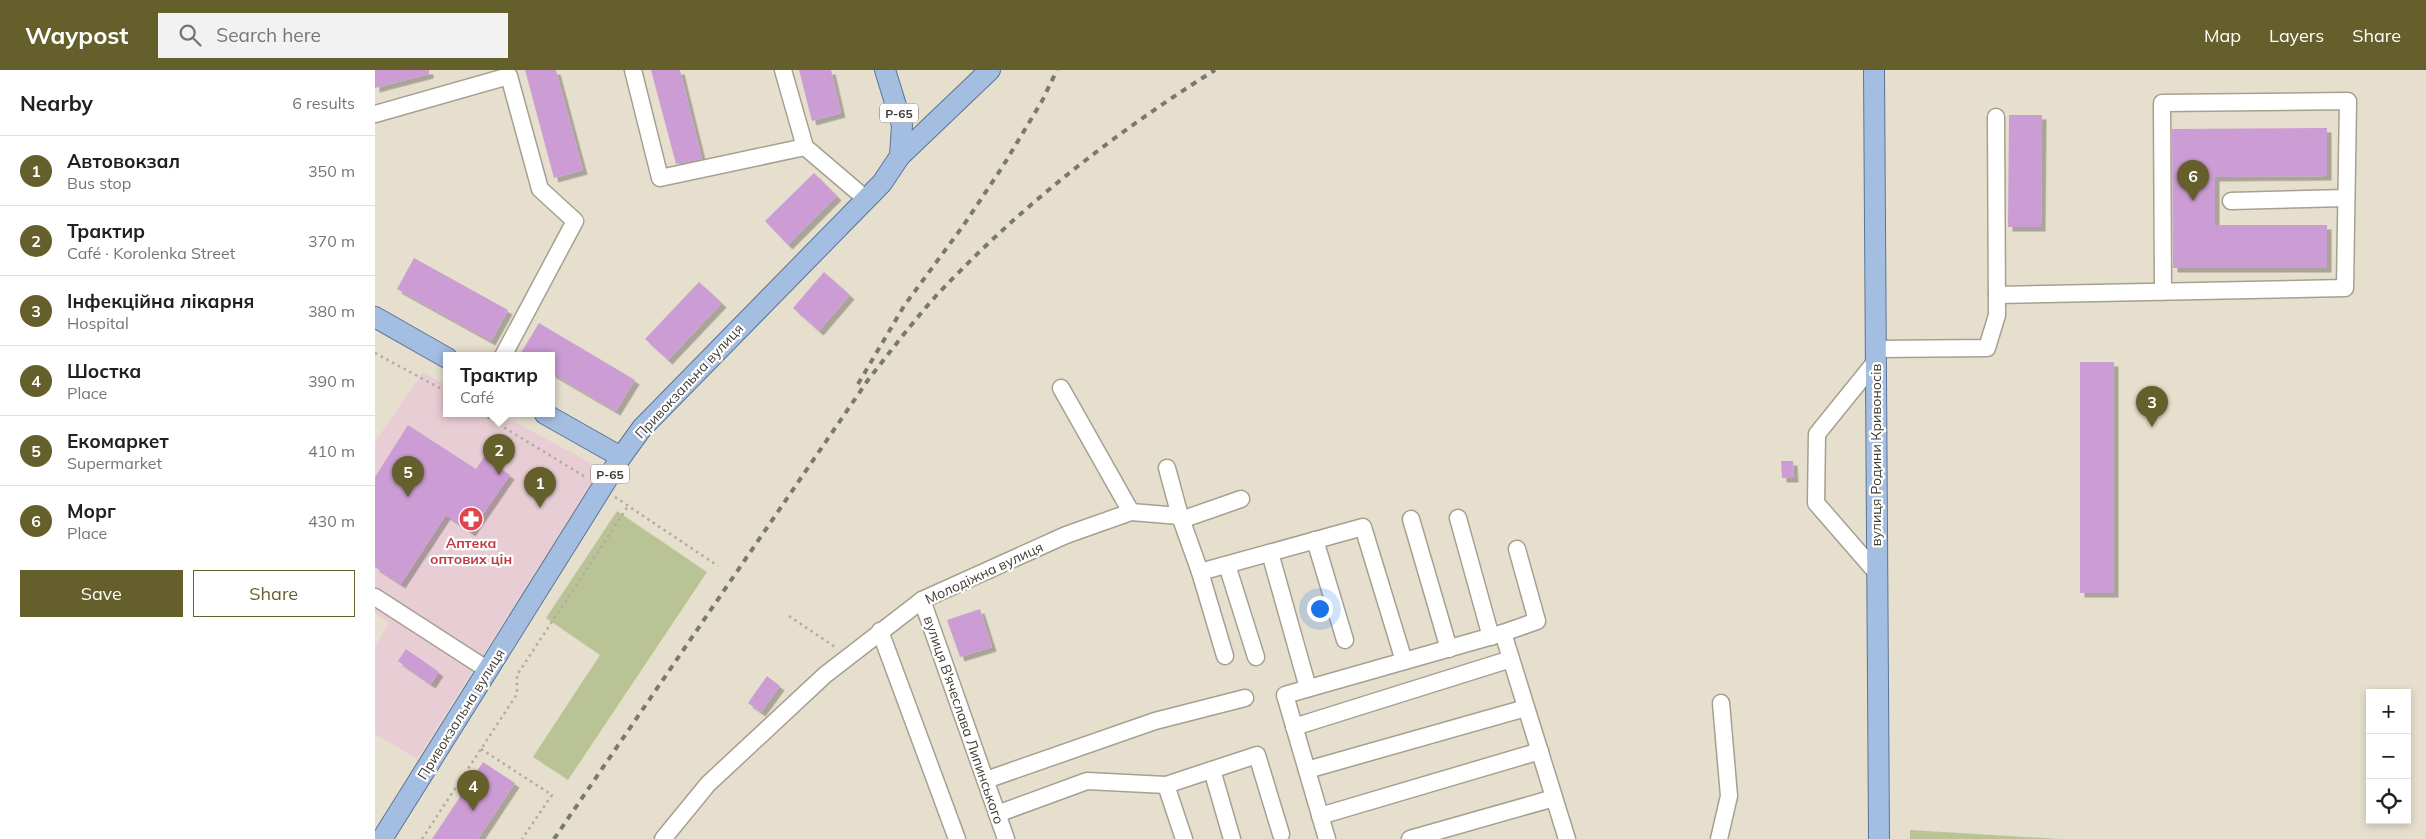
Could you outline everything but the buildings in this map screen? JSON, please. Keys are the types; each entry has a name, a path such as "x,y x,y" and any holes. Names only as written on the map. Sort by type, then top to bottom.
{"main road":[{"name":"Р-65","path":"885,70 902,125 900,156"},
{"name":"Привокзальна вулиця","path":"382,839 621,457 642,428 882,183 900,156 990,70"},
{"name":"вулиця Родини Кривоносів","path":"1874,70 1879,839"},
{"path":"375,317 443,356"},
{"path":"550,417 621,457"}],"street":[{"path":"633,70 660,178 805,147"},
{"path":"783,70 805,147 866,198"},
{"path":"375,114 509,76 540,190 575,221 505,352"},
{"path":"1997,295 2163,292 2345,288 2348,101 2161,103 2163,292"},
{"path":"1877,572 1816,503 1817,434 1876,355 1987,348 1997,315 1996,117"},
{"path":"2231,200 2346,198"},
{"path":"1061,388 1131,512 1181,518 1241,499"},
{"path":"1167,468 1225,656"},
{"name":"Молодіжна вулиця","path":"663,839 708,784 848,656 922,600 1065,536 1131,512"},
{"path":"1458,518 1497,635 1511,659 1566,839"},
{"path":"1411,519 1449,649"},
{"path":"1200,572 1363,527 1405,661"},
{"path":"1315,540 1345,640"},
{"path":"1327,839 1285,695 1497,635 1537,621 1517,549"},
{"path":"1269,553 1307,688"},
{"path":"1227,564 1256,657"},
{"path":"375,597 488,670"},
{"name":"вулиця В'ячеслава Липинського","path":"922,600 1006,839"},
{"path":"881,631 957,839"},
{"path":"1294,727 1511,659"},
{"path":"986,780 1155,721 1245,698"},
{"path":"1719,839 1729,796 1721,703"},
{"path":"1307,770 1526,708"},
{"path":"1320,816 1539,751"},
{"path":"997,814 1087,781 1166,785 1257,755 1281,834"},
{"path":"1212,770 1232,839"},
{"path":"1166,785 1184,839"},
{"path":"1410,839 1554,798"}],"path":[{"path":"375,353 443,390"},
{"path":"487,417 589,478"},
{"path":"614,496 718,566"},
{"path":"422,839 517,694 517,675 628,506"},
{"path":"789,616 848,656"},
{"path":"481,749 552,795 522,839"}],"shaded area":[{"path":"423,372 443,383 443,417 506,417 591,463 595,478 417,759 375,734 375,646 389,623 375,613 375,442"}],"green space":[{"path":"617,511 707,572 568,780 533,757 600,655 546,618"},
{"path":"1910,830 2059,839 1910,839"}],"railway":[{"path":"858,384 904,306 963,226 1003,166 1042,101 1057,70"},
{"path":"554,839 868,380 926,307 999,233 1067,175 1140,120 1215,70"}],"place":[{"name":"Морг","path":"2193,201"},
{"name":"Інфекційна лікарня","path":"2152,427"},
{"name":"Трактир","path":"499,475"},
{"name":"Екомаркет","path":"408,497"},
{"name":"Автовокзал","path":"540,508"},
{"name":"Аптека оптових цін","path":"471,519"},
{"name":"Шостка","path":"473,811"}]}
